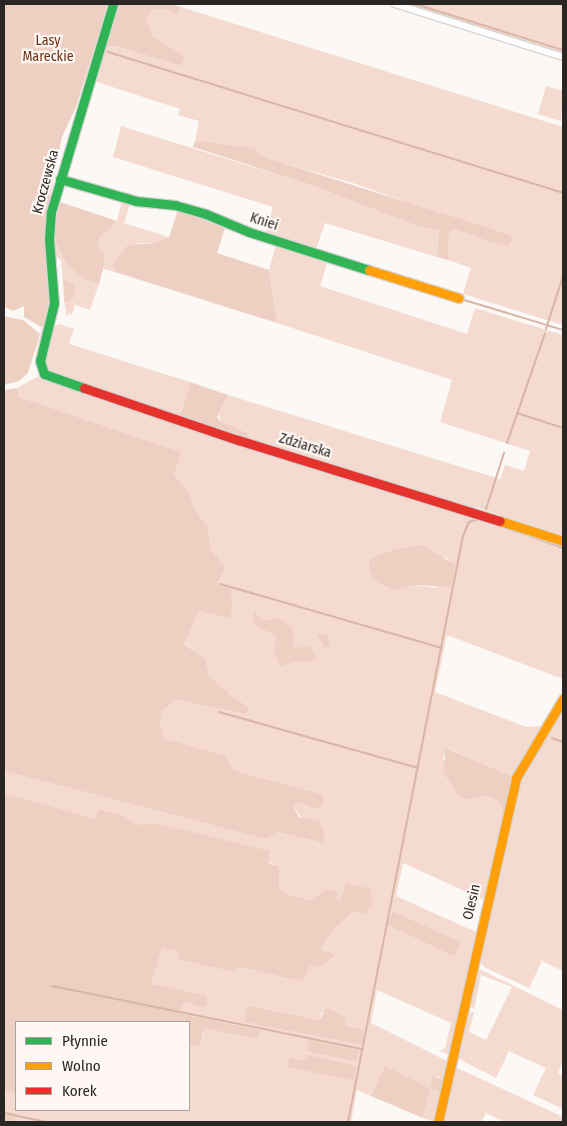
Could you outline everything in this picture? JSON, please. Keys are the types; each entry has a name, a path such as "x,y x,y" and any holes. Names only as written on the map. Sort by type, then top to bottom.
{"street":[{"name":"Kroczewska","path":"41,371 40,362 54,308 49,225 60,178 113,4"},
{"path":"395,4 563,57"},
{"name":"Kniei","path":"60,178 136,202 175,205 199,212 254,234 459,298"},
{"name":"Zdziarska","path":"41,371 52,378 229,437 563,541"},
{"name":"Olesin","path":"438,1122 516,778 563,699"}],"shaded area":[{"path":"405,4 563,4 563,53"},
{"path":"181,7 563,127 563,325 463,294 471,268 448,260 449,232 455,229 469,232 488,241 510,235 452,219 356,184 223,146 195,141 199,121 178,115 180,109 94,81 101,48 116,46 181,66 153,37 146,18 153,9 164,9 178,15"},
{"path":"546,86 563,91 561,121 538,114"},
{"path":"121,126 311,185 420,227 439,230 437,257 325,223 316,249 266,233 273,207 113,157"},
{"path":"122,201 130,204 124,223 169,237 155,243 139,243 112,264 115,272 104,269 105,262 99,248 101,235 117,221"},
{"path":"60,202 53,221 56,243 67,266 86,280 99,284 90,310 75,305 72,315 68,313 67,317 64,301 68,302 67,280 63,281 61,260 53,254 51,230 55,204"},
{"path":"44,224 51,298 38,359 35,358 49,297"},
{"path":"276,245 328,261 320,286 467,334 475,308 563,335 563,535 475,507 464,507 250,440 248,433 221,422 218,412 228,395 500,479 505,465 524,471 530,451 440,422 452,380 277,323 269,270"},
{"path":"59,324 74,329 69,344 190,382 180,417 49,371 45,363 54,327"},
{"path":"37,377 563,544 563,679 447,635 435,692 526,727 542,726 514,777 447,748 443,759 467,800 485,796 499,801 504,813 484,900 403,863 396,896 476,932 449,1055 440,1051 445,1048 451,1023 377,990 371,1023 447,1061 443,1079 437,1076 431,1088 441,1093 435,1122 423,1118 430,1088 385,1067 371,1096 357,1090 351,1122 19,1122 15,1121 15,1113 4,1111 4,1090 15,1093 15,1111 190,1111 190,1045 203,1037 205,1029 259,1039 260,1030 179,1013 185,1002 201,1007 151,984 162,948 179,952 177,959 233,972 240,967 303,982 310,965 328,962 335,955 321,951 332,931 353,911 344,900 340,902 322,895 311,900 286,894 279,889 279,866 149,825 139,825 120,814 99,809 95,820 4,793 4,771 266,839 278,832 322,843 293,807 298,802 314,809 322,794 233,770 226,756 165,740 160,723 162,711 176,700 245,714 209,675 205,658 184,643 199,611 231,619 218,586 226,567 211,550 208,527 195,510 189,492 174,475 182,452 19,397 17,388","holes":["446,557 452,564 435,588 416,585 395,590 381,585","393,911 460,943 390,926","249,1005 319,1020 322,1012 346,1026 362,1045 245,1022"]},
{"path":"563,706 563,971 542,961 529,988 484,967 476,956 522,772"},
{"path":"477,968 563,1010 563,1062 558,1073 563,1076 563,1109 533,1095 546,1068 509,1051 496,1078 457,1058 465,1014 474,1012 469,1032 486,1040 512,987 481,975 474,1009 469,1005"},
{"path":"455,1067 563,1117 563,1122 505,1122 486,1113 481,1122 441,1122"}],"green space":[{"name":"Lasy Mareckie","path":"4,4 108,4 76,107 62,137 45,221 49,297 43,328 24,317 24,306 13,311 5,307 4,301"},
{"path":"115,4 170,4 181,7 178,15 164,9 153,9 146,18 153,37 184,56 181,66 116,46 101,48"},
{"path":"195,141 254,148 261,156 510,235 513,240 508,245 488,241 455,229 449,232 448,260 437,257 439,230 420,227 311,185 193,147"},
{"path":"60,202 117,221 100,237 99,248 104,253 105,262 99,284 86,280 67,266 56,243 53,221"},
{"path":"178,210 225,228 217,253 269,270 277,323 115,272 112,264 128,245 155,243 169,237"},
{"path":"67,280 74,286 74,297 68,302 64,301 63,281"},
{"path":"4,316 23,320 40,334 28,373 19,381 4,385"},
{"path":"190,382 228,395 217,417 221,422 248,433 250,440 180,417"},
{"path":"17,388 19,397 182,452 174,475 189,492 195,510 208,527 211,550 226,567 218,585 230,589 232,601 231,619 199,611 184,644 205,658 209,675 231,696 250,708 245,714 176,700 162,711 160,723 165,739 226,756 233,770 322,794 324,801 320,807 314,809 298,802 293,807 299,817 319,821 324,831 323,843 278,832 266,839 4,771 4,390"},
{"path":"422,545 456,565 452,587 416,585 395,590 381,585 369,572 370,559 395,549"},
{"path":"254,612 264,621 278,618 289,625 294,633 292,645 295,648 310,646 317,658 310,662 298,661 280,666 274,652 277,636 254,625"},
{"path":"316,633 327,634 330,644 326,648 323,645"},
{"path":"446,748 514,777 504,813 499,801 485,796 467,800 459,796 443,772"},
{"path":"4,793 95,819 99,809 120,814 139,825 154,823 269,851 269,864 279,866 279,889 286,894 311,900 327,889 337,891 336,900 340,902 346,883 371,889 373,904 365,914 353,911 332,931 321,950 336,954 328,962 316,967 310,965 303,982 240,967 233,972 177,959 179,952 162,948 151,984 207,996 206,1005 201,1007 185,1002 179,1013 260,1030 259,1039 205,1029 199,1045 190,1046 190,1021 15,1021 15,1093 4,1090"},
{"path":"393,911 461,943 455,956 387,925"},
{"path":"248,1005 319,1020 327,1008 344,1017 346,1026 364,1030 362,1045 244,1022"},
{"path":"309,1040 359,1051 357,1061 307,1051"},
{"path":"308,1055 356,1066 353,1080 287,1067 290,1058 303,1061"},
{"path":"385,1066 430,1088 423,1118 371,1096"},
{"path":"433,1077 443,1079 441,1093 430,1088"},
{"path":"4,1111 15,1113 15,1121 19,1122 4,1122"}],"waterway":[{"path":"415,4 563,50"},
{"path":"108,52 563,193"},
{"path":"546,329 563,276"},
{"path":"461,299 563,330"},
{"path":"507,443 545,333"},
{"path":"517,413 563,428"},
{"path":"486,509 504,453"},
{"path":"348,1122 463,536 469,522 478,519"},
{"path":"495,524 563,548"},
{"path":"220,584 442,648"},
{"path":"219,712 418,768"},
{"path":"552,738 563,742"},
{"path":"52,986 363,1049"},
{"path":"4,1113 46,1122"}],"traffic: fast":[{"path":"84,388 44,374 40,361 54,303 49,239 51,212 113,4"},
{"path":"60,179 136,201 175,205 206,214 249,232 369,270"}],"traffic: slow":[{"path":"369,270 459,298"},
{"path":"500,521 563,541"},
{"path":"438,1122 516,778 563,699"}],"traffic: jam":[{"path":"84,388 238,440 500,521"}]}
